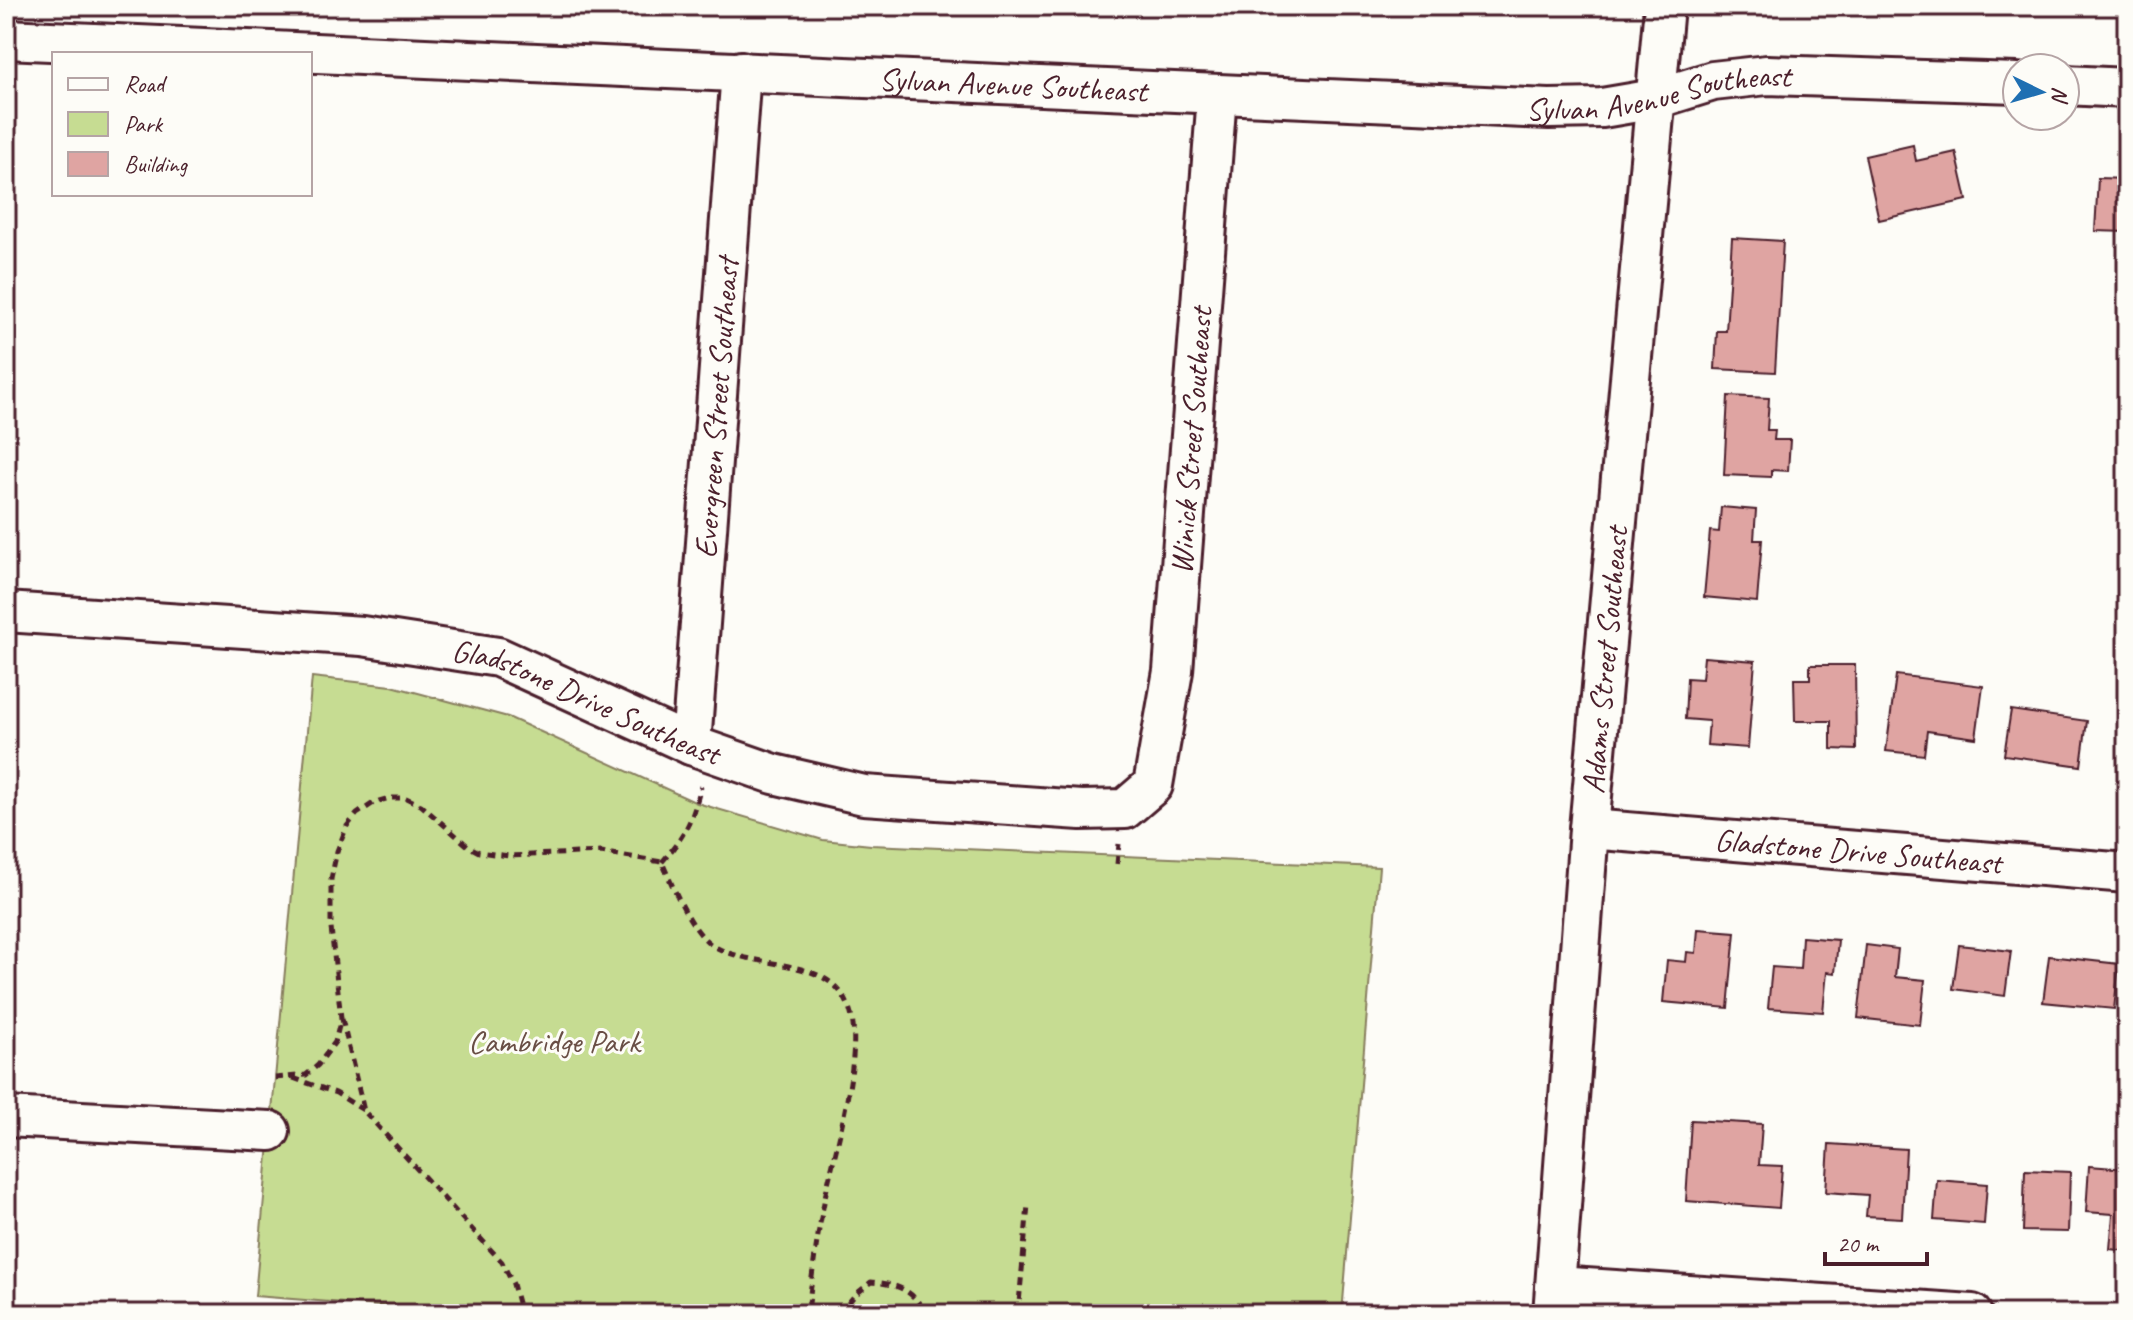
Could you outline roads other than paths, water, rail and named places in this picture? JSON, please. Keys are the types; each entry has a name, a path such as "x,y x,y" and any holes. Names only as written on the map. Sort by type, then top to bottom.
{"street":[{"name":"Adams Street Southeast","path":"1554,1300 1589,829 1664,6"},
{"name":"Sylvan Avenue Southeast","path":"6,39 305,52"},
{"name":"Sylvan Avenue Southeast","path":"312,52 1549,109 1602,108 1655,99 1713,81 1767,75 2001,82"},
{"name":"Evergreen Street Southeast","path":"701,749 741,71"},
{"path":"2081,86 2127,88"},
{"name":"Winick Street Southeast","path":"1153,785 1173,671 1217,95"},
{"name":"Gladstone Drive Southeast","path":"6,612 362,636 498,657 701,749 774,774 864,795 1081,810 1125,809 1153,785"},
{"name":"Gladstone Drive Southeast","path":"1589,829 2127,873"},
{"path":"6,1117 270,1131"},
{"path":"1554,1300 1972,1314"}],"park label":[{"name":"Cambridge Park","path":"554,1041"}]}
